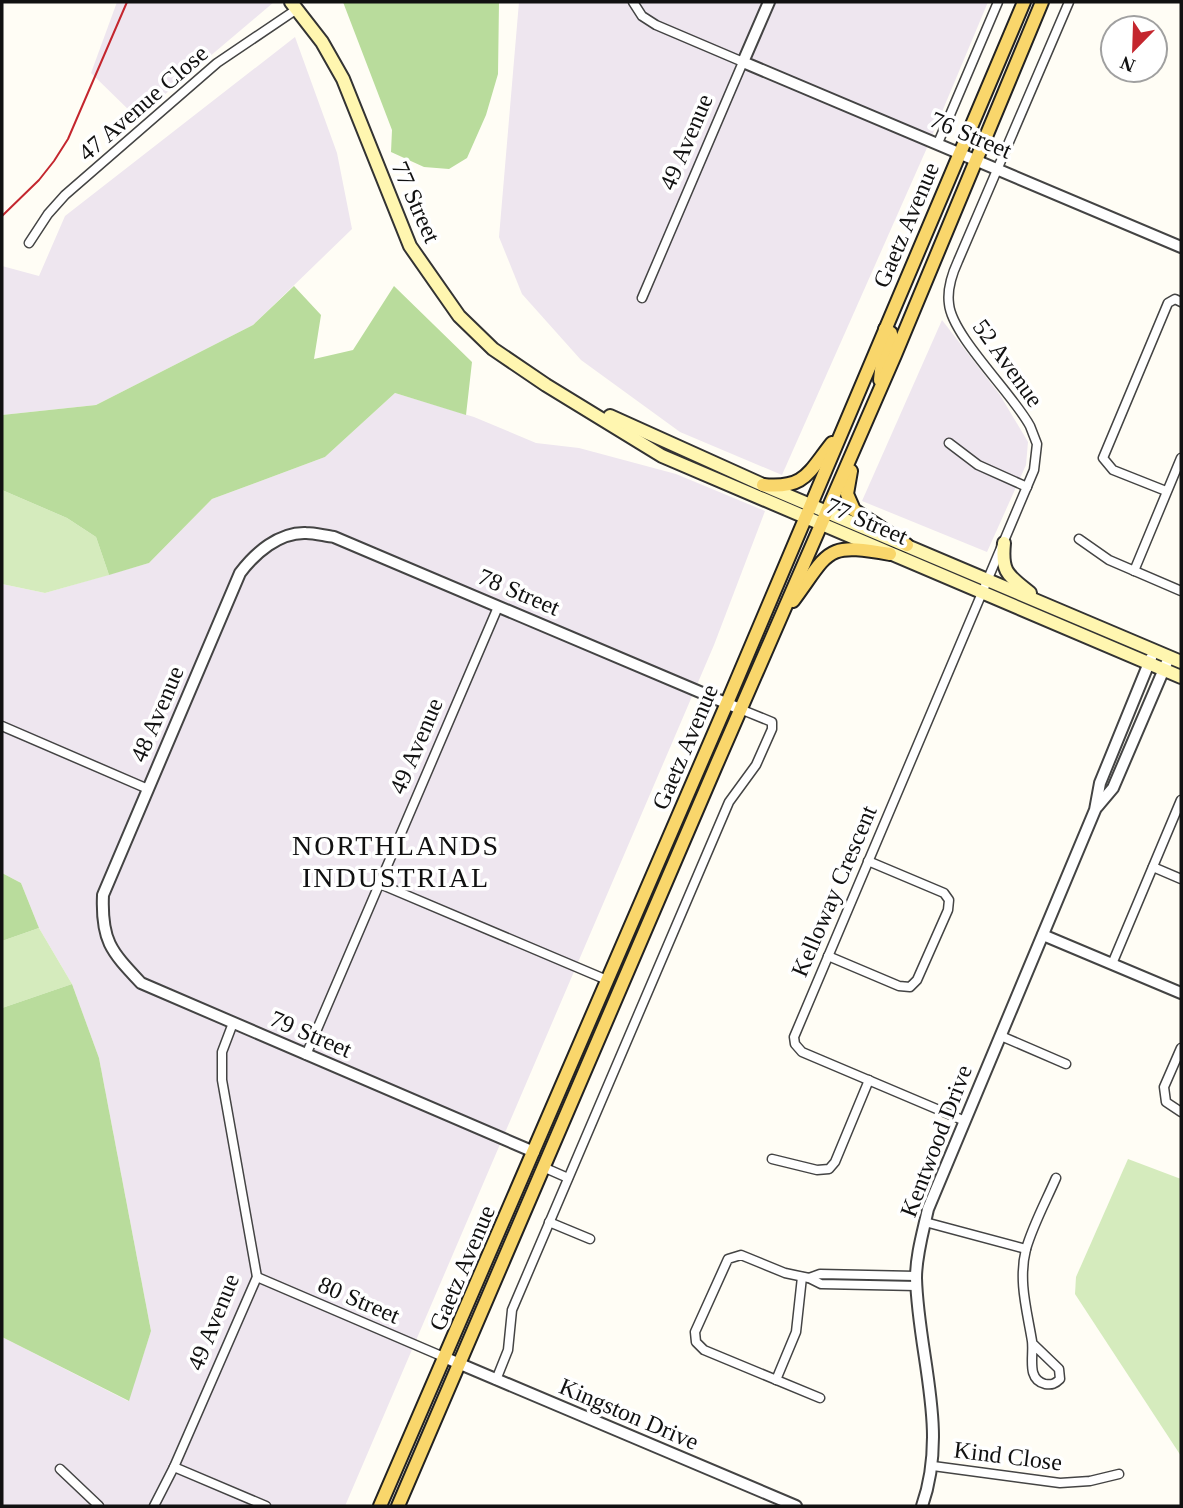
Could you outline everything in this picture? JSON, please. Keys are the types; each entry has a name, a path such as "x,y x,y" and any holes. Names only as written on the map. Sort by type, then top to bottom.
{"main road":[{"name":"Gaetz Avenue","path":"398,1506 778,621 843,429 1024,2"},
{"name":"Gaetz Avenue","path":"812,516 827,512 1042,2"},
{"name":"77 Street","path":"294,5 322,42 343,79 410,246 459,316 493,349 662,456 812,516 890,554 1149,664"},
{"path":"878,394 882,361 891,338 891,333 885,329"},
{"name":"77 Street","path":"546,385 763,485 812,516 827,512 1154,651 1170,663 1181,677"},
{"path":"763,485 790,486 800,481 843,429"},
{"path":"858,440 848,484 848,500 857,514 907,545"},
{"name":"Gaetz Avenue","path":"380,1506 727,703 812,516"},
{"path":"1004,543 1002,560 1007,573 1041,602"},
{"path":"778,621 826,557 836,550 850,548 890,554"},
{"path":"1149,664 1158,661 1181,668"}],"street":[{"path":"633,2 642,16 656,25 743,62"},
{"name":"49 Avenue","path":"642,298 769,2"},
{"path":"938,143 998,2"},
{"name":"52 Avenue","path":"987,579 1034,470 1037,444 1031,426 959,329 949,304 953,272 1069,2"},
{"name":"47 Avenue Close","path":"29,243 48,214 65,195 217,64 294,5"},
{"name":"76 Street","path":"743,62 1181,247"},
{"path":"1166,491 1113,470 1103,458 1168,303 1175,299 1181,302"},
{"path":"949,443 978,465 1027,487"},
{"path":"1134,570 1181,458"},
{"name":"78 Street","path":"279,539 304,533 334,537 740,709"},
{"name":"48 Avenue","path":"102,922 103,895 240,573 251,558 279,539"},
{"path":"1079,539 1109,560 1181,591"},
{"name":"Kelloway Crescent","path":"965,1121 802,1052 795,1044 795,1030 987,579"},
{"name":"49 Avenue","path":"306,1055 498,607"},
{"name":"Kentwood Drive","path":"922,1506 933,1466 934,1445 932,1404 917,1281 925,1222 932,1198 1095,810 1100,783 1154,651"},
{"name":"Kentwood Drive","path":"1095,810 1113,788 1170,663"},
{"name":"Gaetz Avenue","path":"496,1380 508,1350 510,1315 549,1222 729,802 756,765 772,729 772,722 740,709"},
{"path":"2,726 148,789"},
{"path":"1112,964 1181,800"},
{"path":"828,956 899,986 910,987 918,980 948,910 949,900 944,893 868,861"},
{"path":"1153,867 1181,879"},
{"path":"380,884 607,980"},
{"name":"79 Street","path":"102,922 113,953 141,983 534,1152"},
{"path":"1043,934 1181,993"},
{"name":"49 Avenue","path":"154,1506 174,1467 257,1277 222,1080 222,1052 233,1023"},
{"path":"1000,1036 1066,1064"},
{"path":"1181,1048 1163,1093 1166,1102 1181,1112"},
{"path":"772,1159 817,1170 829,1169 835,1162 869,1080"},
{"path":"543,1167 568,1178"},
{"path":"1032,1344 1059,1368 1061,1374 1056,1383 1050,1385 1039,1382 1035,1377 1031,1365 1032,1344 1024,1296 1026,1249 1056,1178"},
{"path":"549,1222 590,1239"},
{"path":"925,1222 1026,1249"},
{"path":"820,1398 704,1350 696,1342 695,1332 725,1262 732,1256 741,1255 821,1284 917,1281"},
{"name":"80 Street","path":"257,1277 446,1358"},
{"path":"776,1380 796,1332 806,1278"},
{"name":"Kingston Drive","path":"446,1358 796,1506"},
{"name":"Kind Close","path":"933,1466 1060,1483 1090,1481 1119,1474"},
{"path":"174,1467 266,1506"},
{"path":"60,1469 99,1506"}],"shaded area":[{"path":"117,2 274,2 137,118 91,73"},
{"path":"519,2 988,2 926,150 782,475 680,432 581,360 522,294 499,237"},
{"path":"295,37 337,153 352,229 253,325 96,405 2,415 2,266 39,276 65,216"},
{"path":"942,320 1000,395 1028,442 1026,465 987,552 862,501"},
{"path":"395,393 474,417 536,443 579,448 676,474 765,511 714,645 345,1506 2,1506 2,1337 128,1401 151,1331 99,1058 72,984 39,928 21,883 2,873 2,584 45,593 149,563 212,499 325,457"}],"green space":[{"path":"343,2 499,2 498,74 486,115 467,158 449,169 424,167 391,152 392,130"},
{"path":"294,286 321,315 314,359 353,350 394,286 472,362 466,415 395,393 325,457 212,499 149,563 109,575 96,537 67,518 2,490 2,415 96,405 253,325"},
{"path":"2,490 67,518 96,537 109,575 45,593 2,584"},
{"path":"2,873 21,883 39,928 2,941"},
{"path":"39,928 72,984 2,1008 2,941"},
{"path":"72,984 99,1058 151,1331 129,1401 2,1337 2,1008"},
{"path":"1128,1159 1181,1179 1181,1456 1075,1294 1076,1277"}],"railway":[{"path":"2,216 39,180 68,139 127,2"}],"district":[{"name":"NORTHLANDS INDUSTRIAL","path":"396,861"}]}
